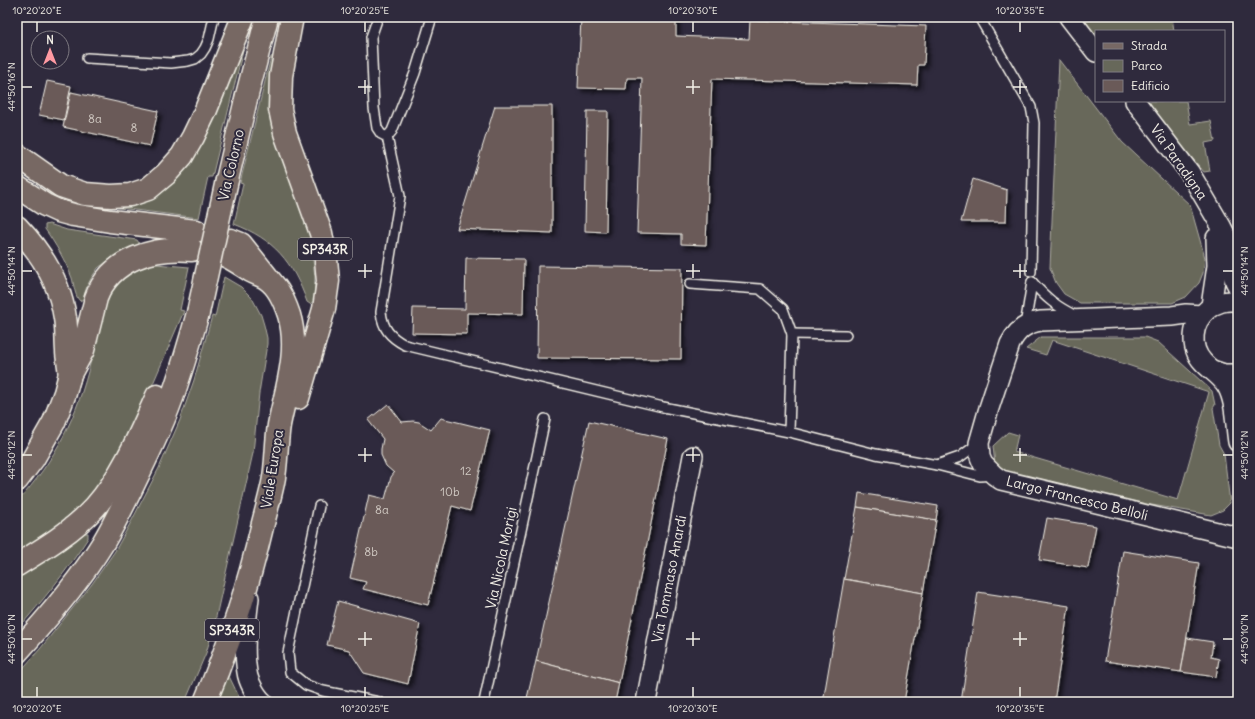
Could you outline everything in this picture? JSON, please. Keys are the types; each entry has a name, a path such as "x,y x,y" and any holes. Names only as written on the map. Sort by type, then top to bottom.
{"main road":[{"path":"17,155 61,186 85,194 111,196 130,195 148,189 166,174 182,156 193,137 205,112 243,17"},
{"name":"Via Colorno","path":"195,323 247,95 267,17"},
{"name":"SP343R","path":"273,482 324,309 328,280 321,233 285,133 280,109 281,76 292,17"},
{"path":"17,187 45,205 58,211 194,240 167,250 136,258 119,267 106,278 98,290 83,350 74,366 48,434 33,459 17,480"},
{"path":"17,227 30,242 46,265 60,297 65,319 67,352 70,369 69,378"},
{"name":"Viale Europa","path":"205,702 220,667 255,557 273,482 279,427 292,361 292,333 288,314 280,296 241,244 229,248"},
{"path":"17,565 64,535 84,518 104,495 124,464 171,362 177,353 188,342 195,323"},
{"path":"17,652 72,587 113,526 162,422 176,387 195,323"}],"street":[{"path":"1069,17 1095,51"},
{"name":"Via Paradigna","path":"1136,102 1190,173 1228,240 1229,258 1238,287"},
{"name":"Via Paradigna","path":"1208,204 1216,238 1217,266 1206,311 1195,326 1194,338 1196,351 1202,362 1227,385 1233,404 1238,442"},
{"path":"1025,326 1033,322 1041,321 1172,316 1206,311 1223,302 1238,302"},
{"name":"Largo Francesco Belloli","path":"1025,326 1015,334 1010,344 979,443 980,457 983,464 994,475 1001,480 1238,537"},
{"path":"1212,370 1224,374 1238,374"},
{"name":"Via Tommaso Anardi","path":"646,702 693,456"},
{"path":"255,557 247,613 245,644 247,674 257,697 263,702"}],"lane":[{"path":"87,58 171,63 195,59 201,54 209,40 214,17"},
{"path":"378,17 371,37 374,108 377,128 381,134 387,137"},
{"path":"387,137 392,131 415,73 432,17"},
{"path":"979,17 1031,108 1034,123 1031,272"},
{"path":"387,137 400,196 381,312 383,323 387,331 396,340 405,345 663,408 788,432 876,454 937,465 980,476 994,475"},
{"path":"1025,326 1032,282 1042,293 1059,307 1083,320"},
{"path":"690,284 760,289 783,309 792,334 788,432"},
{"path":"792,334 846,334"},
{"name":"Via Nicola Morigi","path":"484,702 545,419"},
{"path":"937,465 960,456 979,443"},
{"path":"319,506 288,653 290,672 306,685 323,691 379,702"}],"green space":[{"path":"1078,17 1172,17 1174,30 1095,30 1095,40"},
{"path":"246,38 212,177 208,177 199,218 111,207 150,196"},
{"path":"273,56 269,86 271,116 310,235 315,277 314,301 310,304 307,302 295,275 280,254 260,237 234,224 243,184 240,183 271,57"},
{"path":"1059,60 1122,142 1190,205 1205,258 1203,273 1199,283 1186,297 1172,303 1080,303 1064,294 1056,283 1050,268"},
{"path":"1145,102 1186,102 1190,124 1211,121 1215,141 1205,143 1210,171 1204,172"},
{"path":"49,224 67,230 137,240 139,243 137,246 116,255 98,268 87,286 83,299 80,301 66,265 57,247 45,229 45,225"},
{"path":"156,264 189,267 180,310 184,311 134,428 98,489 75,513 17,554 17,502 31,486 54,454 72,418 86,380 106,293 134,270 143,266"},
{"path":"224,277 241,287 252,298 261,315 267,338 267,344 259,393 253,453 213,630 206,653 185,702 17,702 17,675 40,649 92,584 115,551 159,468 180,420 194,380 212,316 215,317"},
{"path":"1041,337 1145,337 1158,342 1212,391 1219,445 1224,454 1230,503 1223,510 1211,515 1016,482 995,465 993,446 1008,432 1018,435 1014,452 1178,500 1209,392 1052,340 1046,355 1026,349"},
{"path":"84,533 88,533 88,538 72,562 17,630 17,575"},
{"path":"228,674 240,699 230,702 217,702"}],"building":[{"path":"581,17 676,17 676,36 749,39 750,20 926,26 924,65 918,65 917,85 712,79 706,245 681,244 681,234 637,233 642,78 627,78 626,89 578,88"},
{"path":"47,81 71,86 64,120 39,115"},
{"path":"71,92 158,111 150,146 63,127"},
{"path":"495,106 552,106 552,233 457,229"},
{"path":"587,111 608,111 606,232 585,231"},
{"path":"973,179 1007,190 1006,222 961,222"},
{"path":"466,258 524,259 523,314 467,313 467,334 412,333 413,308 465,309"},
{"path":"538,266 682,268 681,359 537,358"},
{"path":"388,404 402,422 419,422 431,430 441,418 490,430 470,511 452,506 428,605 363,589 366,582 350,578 369,495 385,499 391,477 394,473 386,466 381,455 383,439 368,420"},
{"path":"589,421 668,439 619,683 536,661"},
{"path":"859,493 938,506 936,520 857,507"},
{"path":"857,507 936,520 923,593 844,579"},
{"path":"1047,518 1096,526 1088,568 1039,560"},
{"path":"1123,551 1199,563 1181,672 1105,661"},
{"path":"844,579 923,593 904,702 823,702"},
{"path":"978,592 1069,606 1054,702 961,702"},
{"path":"338,601 420,624 408,684 364,673 349,650 327,645"},
{"path":"1187,638 1213,642 1211,657 1219,659 1216,677 1181,672"},
{"path":"536,661 619,683 615,702 526,702"}]}
